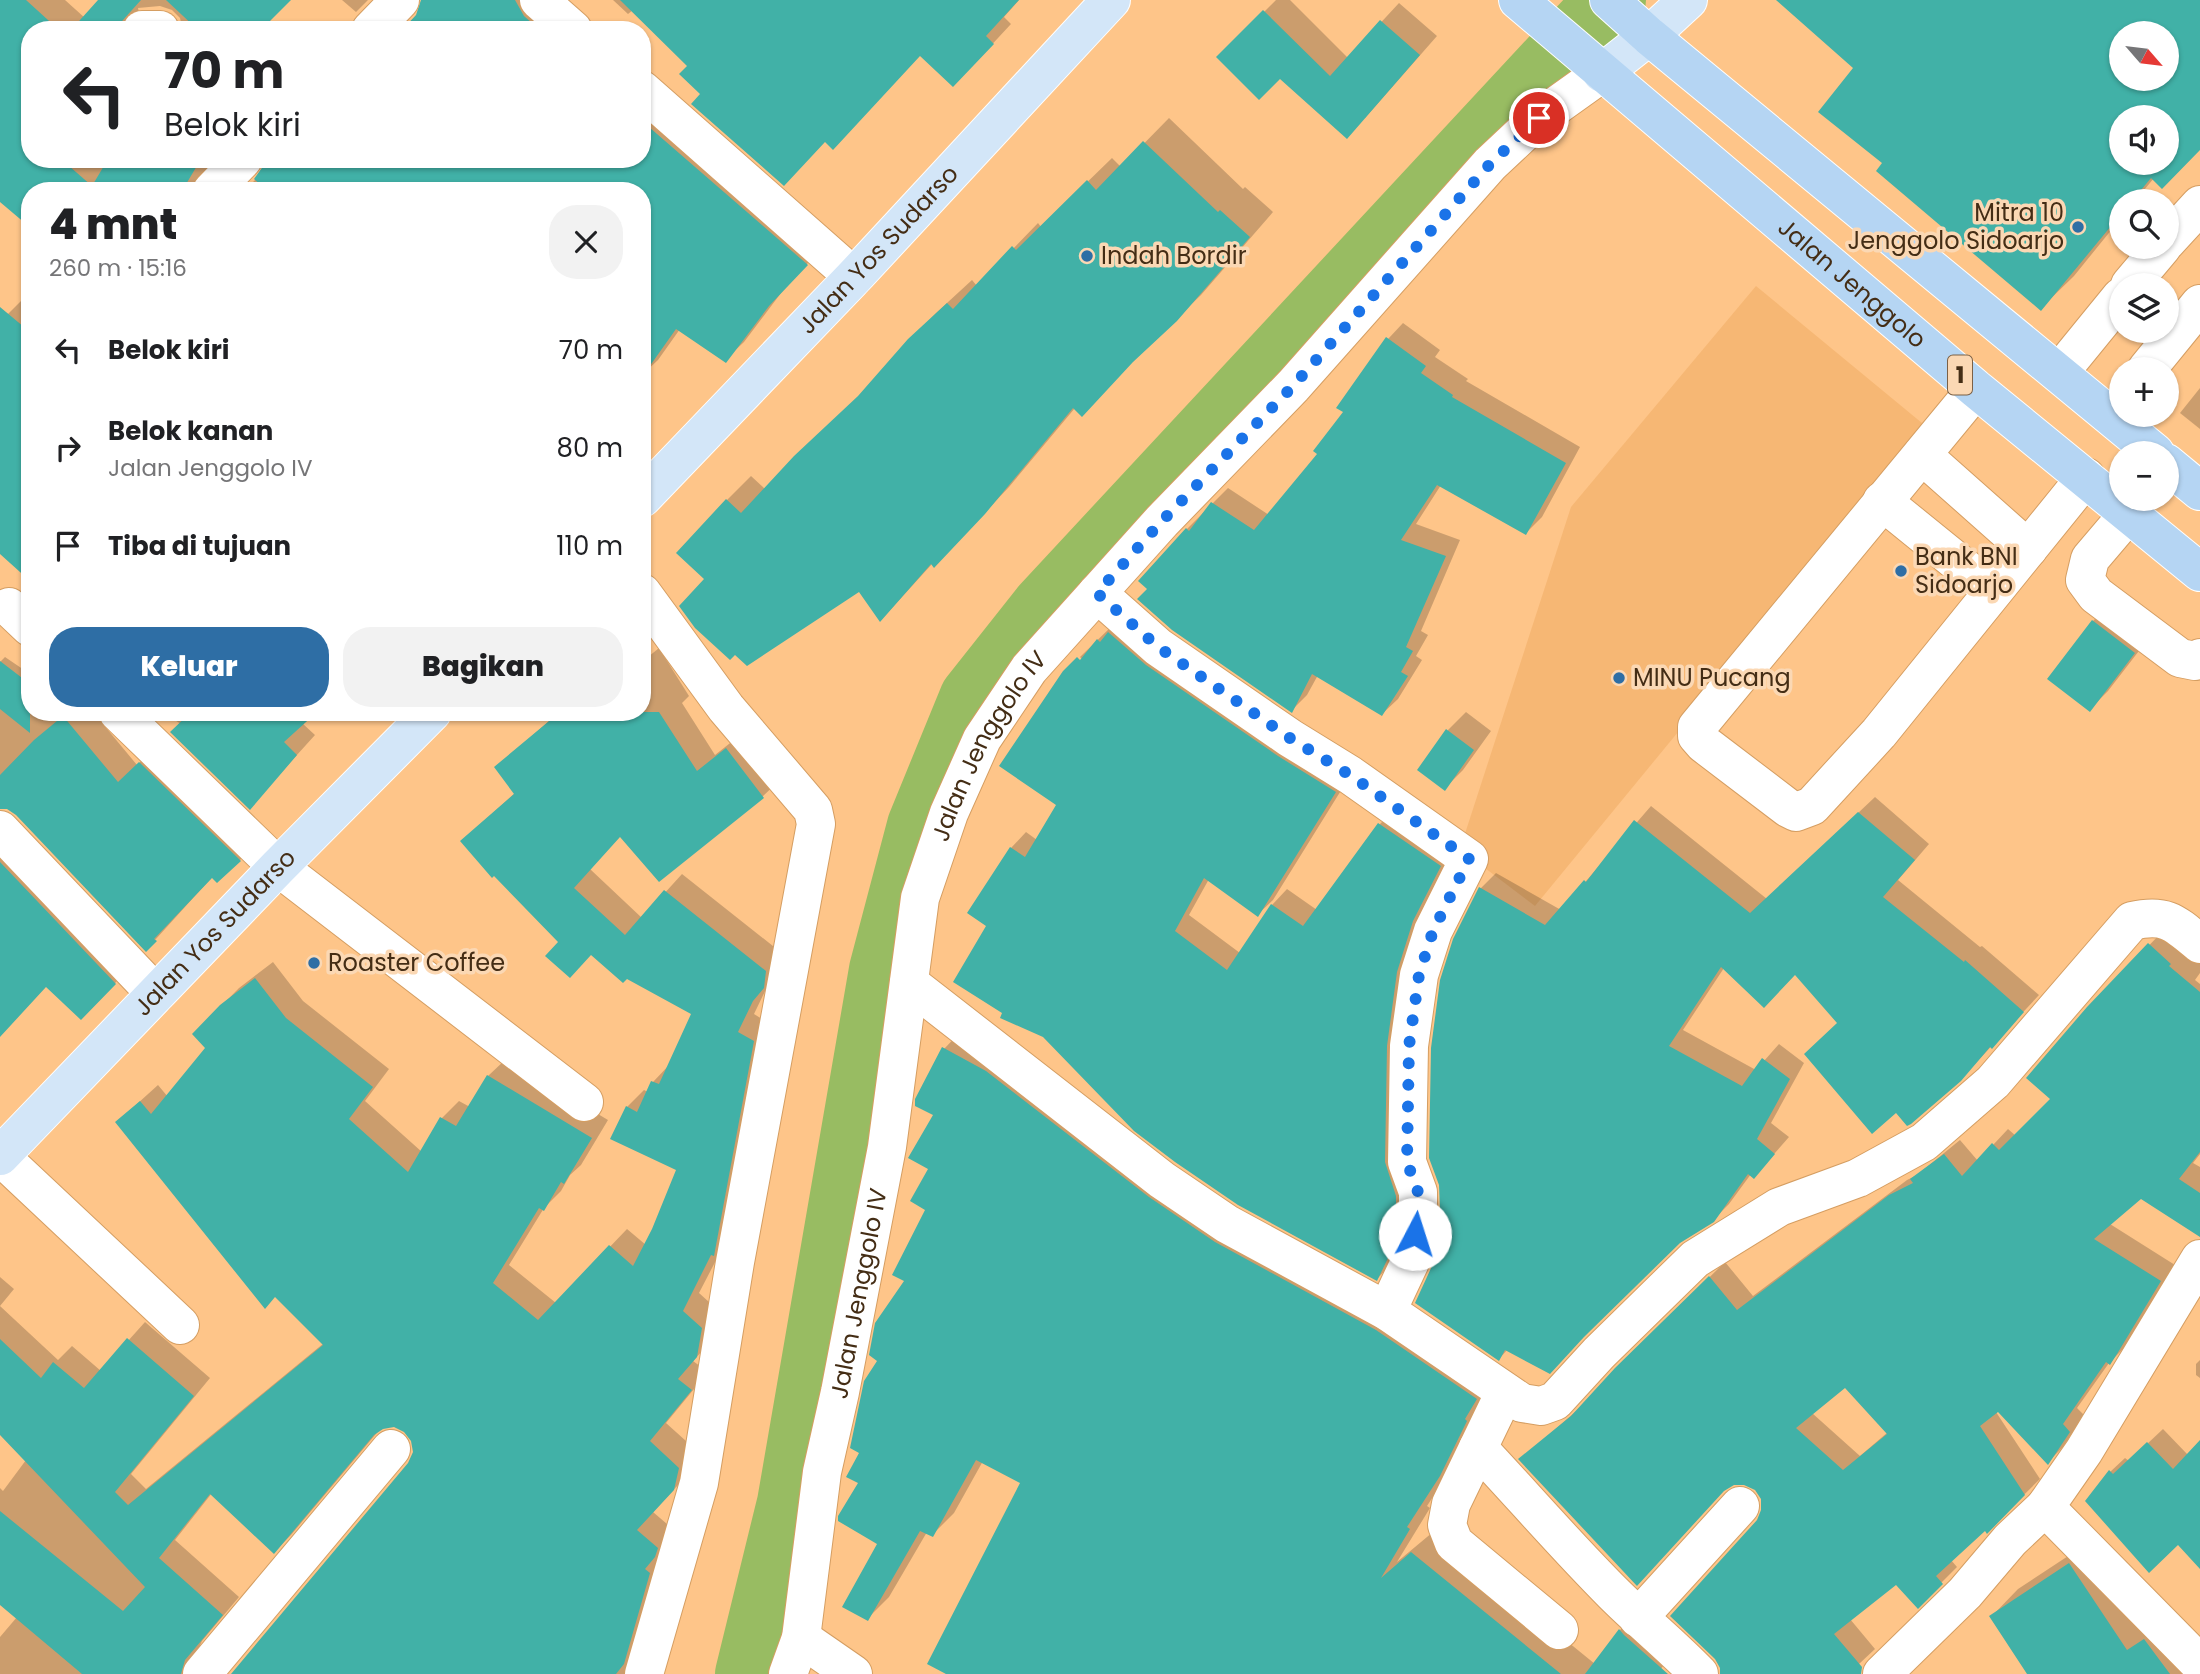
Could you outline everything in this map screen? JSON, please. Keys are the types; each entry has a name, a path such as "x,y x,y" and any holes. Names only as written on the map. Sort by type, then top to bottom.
{"highway":[{"name":"1","path":"1518,0 1589,61"},
{"path":"1611,2 2059,373 2109,405"},
{"name":"Jalan Jenggolo","path":"1589,61 1976,389 2130,512 2200,572"},
{"path":"2132,427 2144,441"},
{"path":"2179,474 2200,492"}],"main road":[{"name":"Jalan Yos Sudarso","path":"651,489 1111,0"},
{"path":"1589,61 1649,36 1688,0"},
{"name":"Jalan Yos Sudarso","path":"0,1156 278,867 423,721"}],"street":[{"path":"379,21 400,0"},
{"path":"540,0 563,21"},
{"name":"Jalan Jenggolo IV","path":"789,1674 801,1638 822,1472 887,1147 920,898 948,813 982,739 1029,669 1097,593 1162,521 1293,386 1490,164 1539,118 1589,61"},
{"path":"651,98 854,276"},
{"path":"221,182 234,168"},
{"path":"2140,273 2152,259"},
{"path":"2157,357 2200,304"},
{"path":"2059,373 2109,312"},
{"path":"1976,389 1696,727 1697,736 1704,744 1788,808 1796,812 1812,806 1879,733 2086,477"},
{"path":"1922,455 2028,549"},
{"path":"1882,501 1993,591"},
{"path":"2130,512 2090,559 2085,580 2096,595 2180,657 2195,661 2200,658"},
{"path":"1097,593 1158,647 1290,738 1475,847 1433,931 1419,975 1409,1046 1407,1162 1418,1192 1418,1207 1410,1262 1387,1311"},
{"path":"645,1674 699,1483 735,1262 816,824 813,810 726,708 651,605"},
{"path":"127,721 278,867 584,1102"},
{"path":"0,830 156,993"},
{"path":"909,983 1162,1180 1227,1224 1387,1311 1522,1403 1541,1406 1555,1401 1695,1259 1779,1208 1858,1178 1924,1142 1993,1082 2132,921 2152,916 2177,925 2200,944"},
{"path":"0,1156 180,1325"},
{"path":"1882,1674 1965,1593 2010,1540 2045,1507 2084,1451 2200,1259"},
{"path":"1505,1392 1451,1504 1447,1525 1454,1543 1559,1630"},
{"path":"1478,1447 1638,1618 1663,1638 1699,1674"},
{"path":"202,1674 391,1448"},
{"path":"1638,1618 1740,1506"},
{"path":"2045,1507 2200,1664"},
{"path":"801,1638 853,1674"}],"shaded area":[{"name":"MINU Pucang","path":"1756,286 1928,428 1535,906 1460,849 1571,507"}],"building":[{"path":"0,0 26,0 49,21 21,21 21,168 71,168 87,182 21,182 21,220 0,202"},
{"path":"98,0 141,0 122,21 79,21"},
{"path":"166,0 291,0 270,21 188,21"},
{"path":"421,0 515,0 530,21 410,21 416,15"},
{"path":"620,0 1019,0 986,36 994,44 953,87 920,56 833,150 825,142 784,186 691,104 700,94 679,74 687,66 651,31 651,21 641,21"},
{"path":"1776,0 2200,0 2200,150 2179,172 2179,105 2109,105 2109,175 2176,175 2162,189 2151,178 2142,189 2109,189 2109,229 2041,311 1876,171 1882,163 1818,112 1853,68"},
{"path":"1263,10 1330,76 1380,20 1420,55 1347,139 1280,79 1259,100 1216,57"},
{"path":"651,129 808,265 769,306 726,363 676,329 651,364 651,182 258,182 254,179 262,168 651,168"},
{"path":"1143,141 1218,212 1220,210 1250,237 1177,321 1133,362 1082,417 1073,408 985,514 934,568 931,564 880,622 859,592 747,666 735,655 730,660 695,628 679,606 704,579 676,553 726,499 741,513 794,456 858,396 908,339 947,303 953,309 1012,246 1016,250 1087,180 1096,190"},
{"path":"103,168 196,168 187,182 94,182"},
{"path":"0,307 21,324 21,573 0,554"},
{"path":"1386,337 1426,366 1421,373 1453,395 1452,397 1566,463 1526,535 1437,485 1401,540 1446,556 1406,647 1413,651 1401,672 1408,676 1382,716 1312,674 1292,713 1172,630 1137,599 1147,589 1138,581 1186,528 1189,531 1211,502 1254,530 1317,454 1313,451 1343,412 1336,408"},
{"path":"2092,620 2135,653 2090,712 2047,679"},
{"path":"1108,632 1146,665 1278,756 1336,792 1258,917 1204,878 1175,931 1227,970 1271,904 1303,926 1378,823 1441,866 1413,921 1397,972 1387,1046 1385,1162 1396,1196 1396,1205 1389,1256 1377,1281 1238,1205 1175,1162 1134,1131 1043,1037 1000,1018 1002,1013 953,982 986,926 967,913 1010,847 1025,857 1056,805 999,766 1063,671 1077,657 1080,660 1097,639 1100,642"},
{"path":"0,661 21,677 21,721 30,721 30,733 0,709"},
{"path":"651,712 659,712 697,771 726,748 764,798 659,882 620,837 574,888 625,935 664,890 766,971 764,988 753,1001 738,1032 754,1041 714,1256 711,1255 683,1311 702,1328 697,1357 678,1379 692,1390 650,1441 679,1468 674,1490 637,1530 658,1548 655,1557 645,1569 650,1573 624,1664 616,1674 231,1674 408,1463 413,1452 411,1441 404,1432 394,1427 383,1429 374,1435 274,1554 210,1494 159,1558 223,1615 185,1660 181,1674 82,1674 0,1605 0,1511 123,1611 145,1587 0,1435 0,1339 41,1378 53,1362 84,1388 127,1338 194,1396 115,1492 128,1505 323,1345 275,1297 265,1309 115,1122 140,1101 151,1114 205,1048 192,1034 220,1005 255,978 286,1018 373,1087 349,1119 408,1172 440,1117 456,1126 487,1075 592,1138 544,1211 539,1208 493,1283 538,1320 609,1245 633,1266 652,1229 676,1170 610,1139 626,1106 637,1112 651,1081 659,1084 691,1014 627,979 623,983 591,955 570,978 545,956 558,942 494,876 492,878 460,841 514,794 494,767 549,721 651,721"},
{"path":"57,721 67,721 118,782 139,762 241,861 217,883 212,878 154,939 157,941 146,952 16,815 7,809 0,809 0,775"},
{"path":"182,721 307,721 284,742 297,755 250,810 170,732"},
{"path":"1446,729 1474,750 1445,791 1417,770"},
{"path":"1858,812 1915,860 1883,897 1964,962 1965,960 2024,1012 1992,1049 1990,1047 1961,1081 1911,1124 1907,1126 1896,1113 1872,1134 1804,1054 1837,1023 1795,975 1764,1008 1721,967 1669,1046 1742,1086 1762,1058 1790,1079 1757,1139 1775,1154 1754,1179 1748,1174 1714,1222 1680,1243 1550,1374 1505,1350 1499,1361 1415,1303 1432,1266 1440,1210 1439,1185 1429,1158 1431,1048 1440,980 1453,939 1479,887 1545,925 1584,880 1586,882 1634,820 1750,913"},
{"path":"0,862 116,984 81,1020 46,987 0,1037"},
{"path":"2148,943 2171,964 2169,966 2200,992 2200,1152 2179,1179 2200,1193 2200,1237 2141,1199 2094,1239 2161,1281 2110,1365 2106,1362 2063,1424 2070,1432 2048,1465 1998,1412 1980,1426 2025,1495 1987,1534 1985,1531 1936,1576 1943,1584 1918,1609 1896,1585 1834,1634 1862,1667 1861,1674 1720,1674 1715,1659 1670,1616 1757,1520 1761,1499 1755,1490 1744,1485 1734,1485 1724,1491 1637,1586 1518,1459 1571,1416 1615,1368 1709,1276 1737,1310 1889,1195 1913,1183 1910,1179 1944,1154 1962,1176 1992,1143 1999,1150 2050,1099 2026,1078 2087,1007","holes":["1845,1388 1887,1434 1843,1470 1796,1428"]},
{"path":"942,1047 986,1071 1149,1197 1215,1242 1376,1330 1477,1399 1465,1419 1467,1421 1440,1476 1407,1527 1410,1529 1381,1578 1411,1552 1561,1674 946,1674 927,1664 1020,1483 976,1460 933,1537 920,1531 868,1621 842,1607 877,1544 838,1521 838,1516 858,1483 846,1477 859,1453 850,1448 864,1381 877,1361 869,1355 875,1323 904,1281 892,1275 925,1210 910,1201 928,1169 908,1158 933,1115 915,1106 915,1099"},
{"path":"2200,1440 2200,1569 2178,1545 2149,1573 2085,1501 2109,1470 2113,1474 2147,1442 2173,1469"},
{"path":"2069,1563 2127,1650 2144,1639 2170,1674 2027,1674 1989,1616"},
{"path":"1619,1629 1624,1635 1668,1674 1585,1674"}],"waterway":[{"path":"750,1674 792,1503 884,970 922,826 974,699 1046,608 1611,0"}],"place":[{"name":"Mitra 10 Jenggolo Sidoarjo","path":"2078,227"},
{"name":"Indah Bordir","path":"1087,256"},
{"name":"Bank BNI Sidoarjo","path":"1901,571"},
{"name":"MINU Pucang","path":"1619,678"},
{"name":"Roaster Coffee","path":"314,963"}],"route":[{"path":"1415,1234 1418,1192 1407,1162 1409,1046 1419,975 1433,931 1469,859 1350,775 1290,738 1158,647 1097,593 1162,521 1293,386 1490,164 1539,118"}]}
